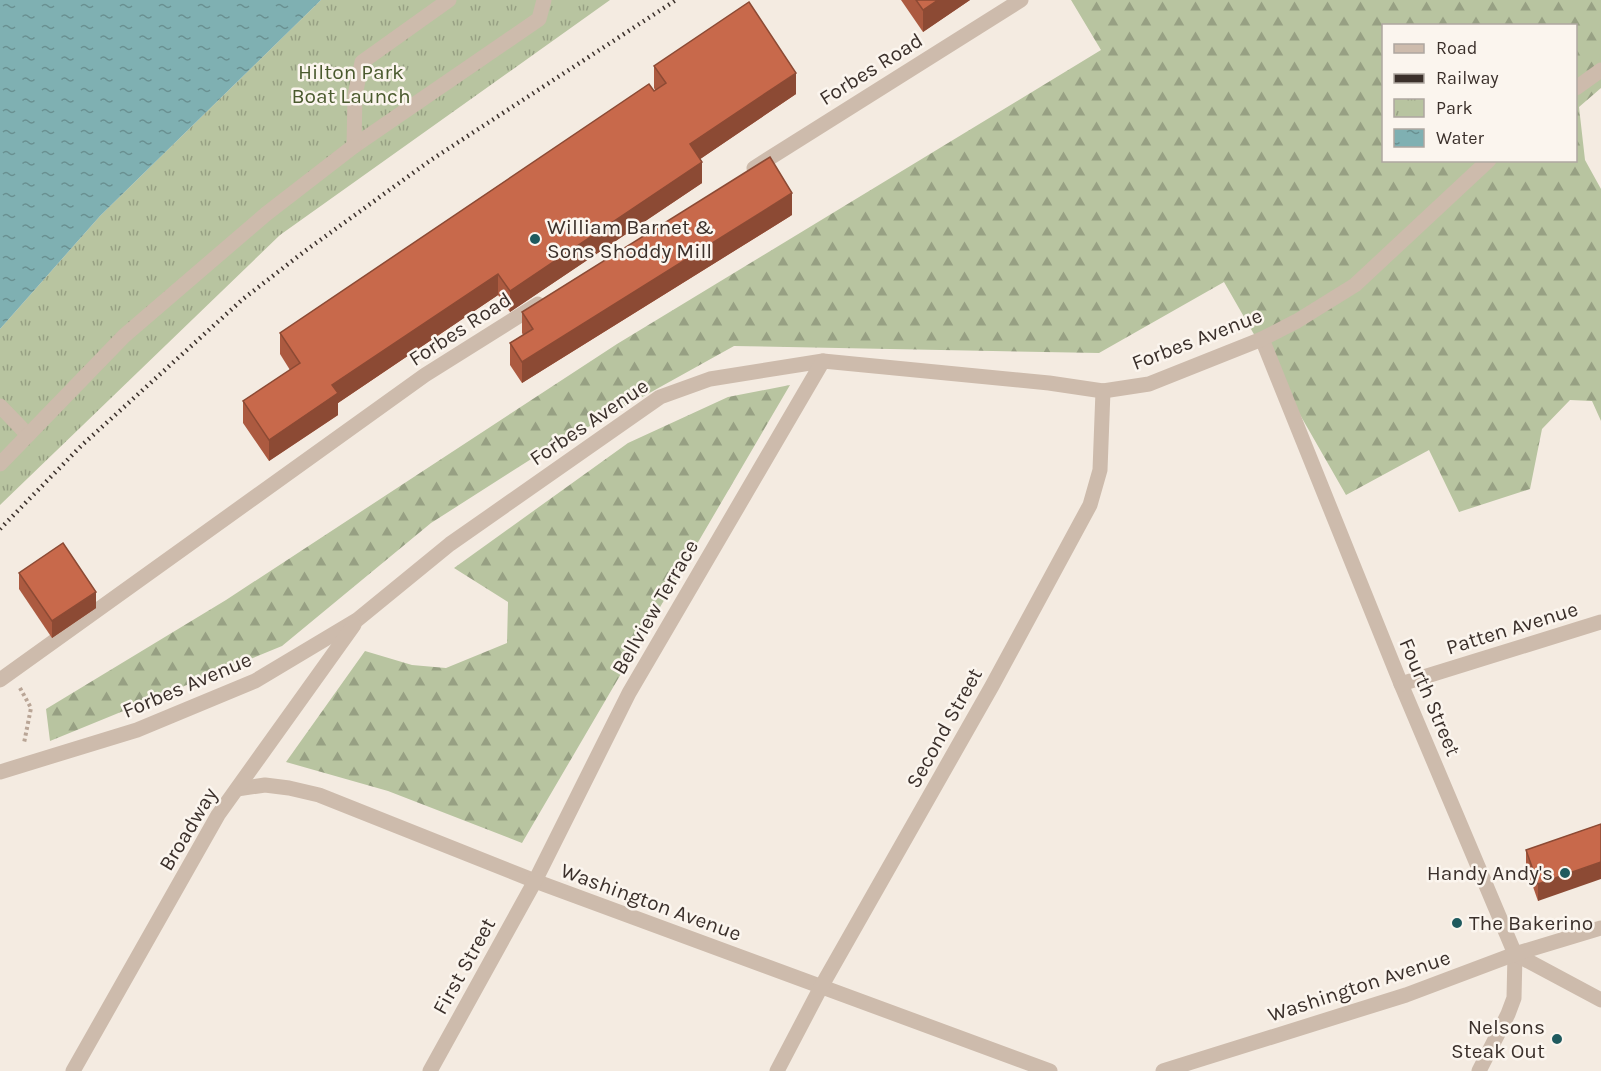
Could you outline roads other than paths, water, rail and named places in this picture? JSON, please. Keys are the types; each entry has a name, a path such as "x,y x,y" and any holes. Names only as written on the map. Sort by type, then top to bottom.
{"street":[{"path":"354,146 356,94 362,62 448,0"},
{"path":"0,464 123,336 266,214 354,146 539,18 544,0"},
{"name":"Forbes Road","path":"738,178 1021,0"},
{"path":"1577,87 1601,70"},
{"name":"Forbes Avenue","path":"0,772 137,730 255,681 357,620 450,544 660,397 711,379 823,361 1049,383 1102,391 1149,384 1262,339 1297,321 1355,285 1487,162"},
{"name":"Forbes Road","path":"0,680 424,375 546,299"},
{"name":"Fourth Street","path":"1262,339 1401,684 1515,954 1514,998 1479,1071"},
{"name":"Bellview Terrace","path":"535,881 629,693 823,361"},
{"name":"Second Street","path":"777,1071 821,987 992,686 1090,505 1100,470 1102,391"},
{"path":"0,406 27,435"},
{"name":"Broadway","path":"73,1071 218,815 357,620"},
{"name":"Patten Avenue","path":"1401,684 1601,622"},
{"name":"Washington Avenue","path":"237,789 265,785 319,795 535,881 1050,1071"},
{"name":"First Street","path":"430,1071 535,881"},
{"name":"Washington Avenue","path":"1163,1071 1406,995 1515,954 1601,928"},
{"path":"1515,954 1601,1000"}],"water":[{"path":"0,0 321,0 100,216 0,329"}],"railway":[{"path":"0,529 81,446 243,299 431,160 676,0"}],"place":[{"name":"William Barnet & Sons Shoddy Mill","path":"535,239"},
{"name":"Handy Andy's","path":"1565,873"},
{"name":"The Bakerino","path":"1457,923"},
{"name":"Nelsons Steak Out","path":"1557,1039"}],"park label":[{"name":"Hilton Park Boat Launch","path":"351,84"}]}
